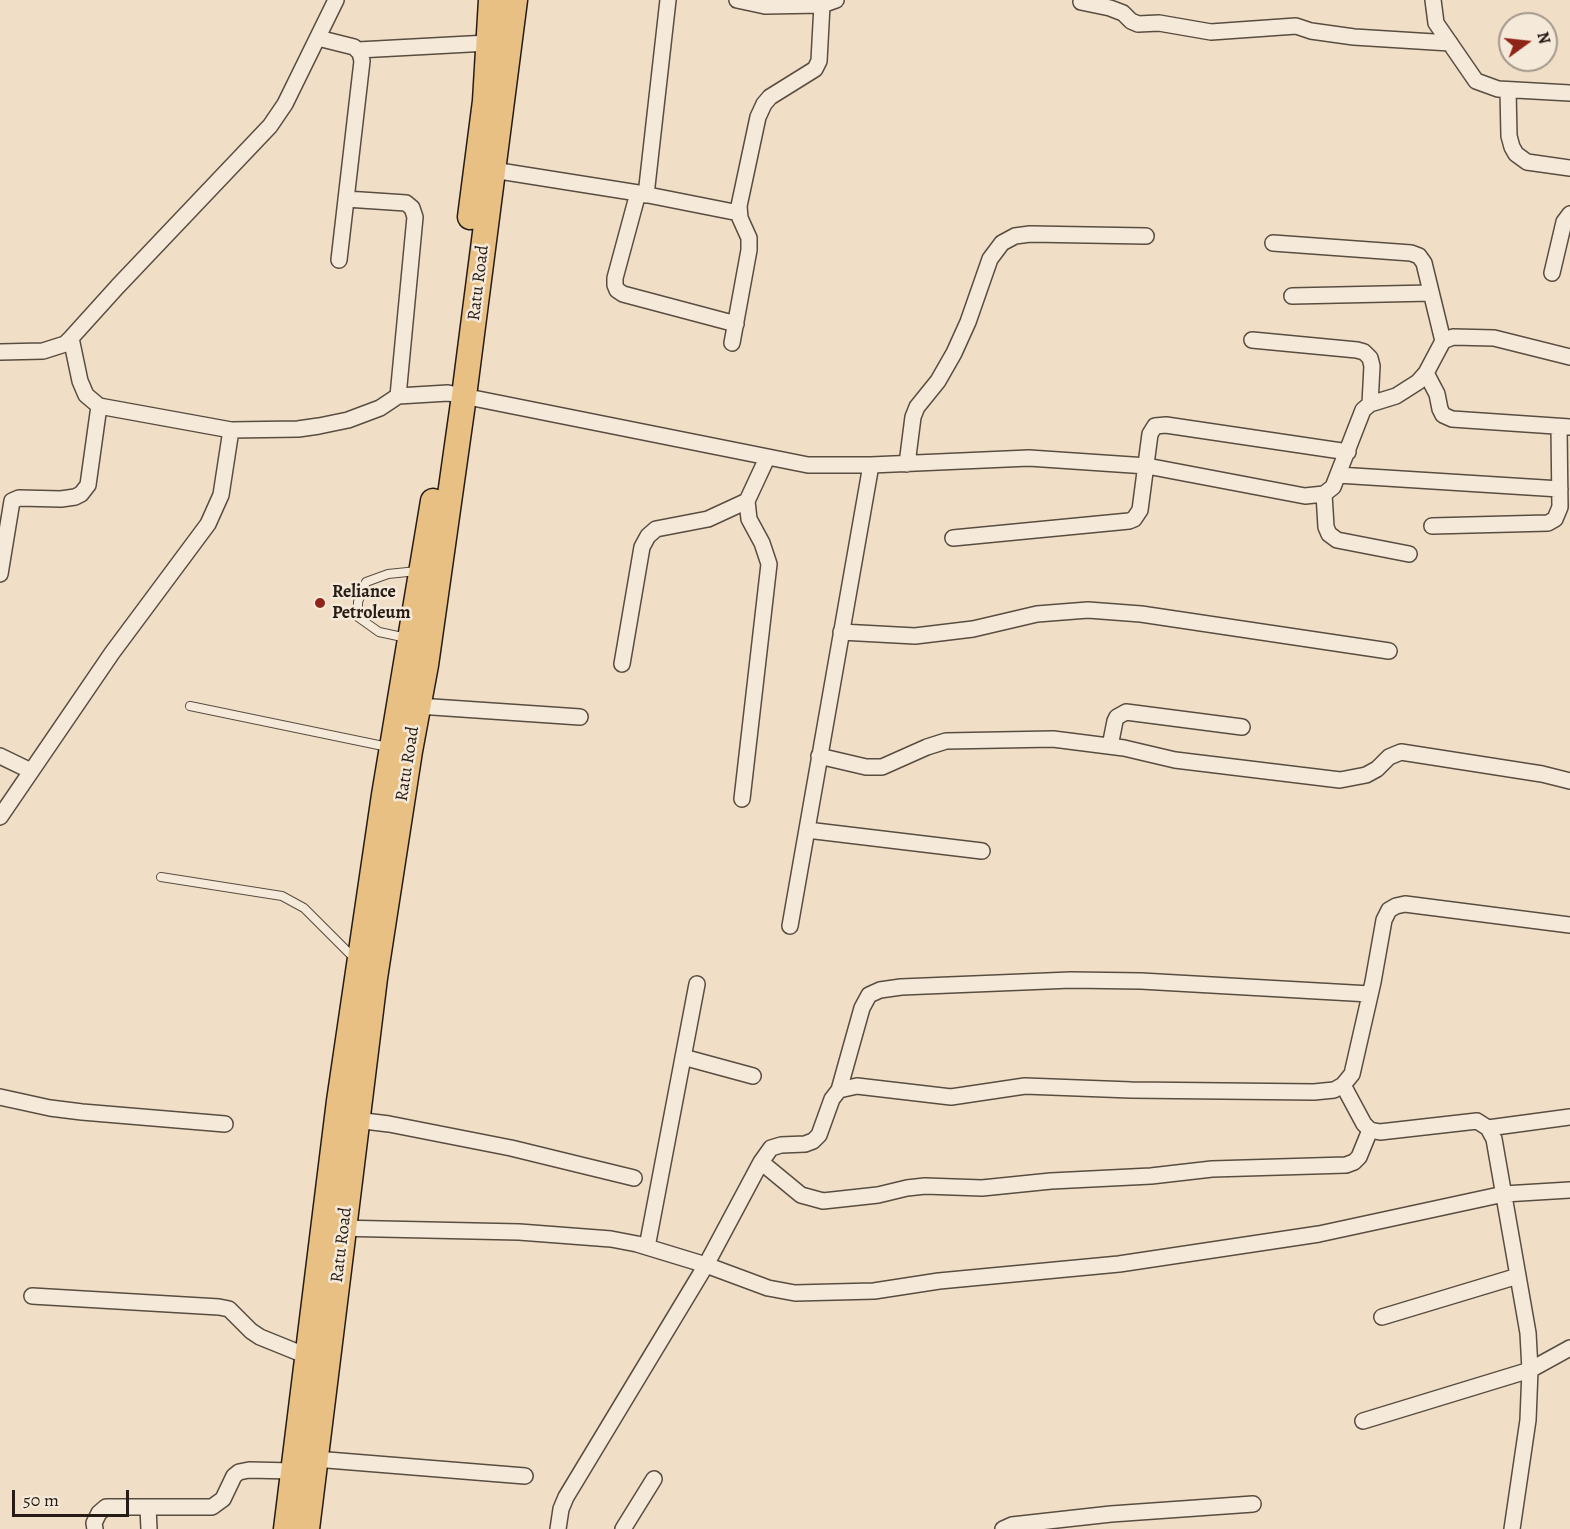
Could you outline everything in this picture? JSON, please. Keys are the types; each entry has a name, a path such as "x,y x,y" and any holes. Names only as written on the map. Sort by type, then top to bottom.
{"main road":[{"name":"Ratu Road","path":"456,394 485,101 490,0"},
{"name":"Ratu Road","path":"307,1529 359,963 392,748 419,642 456,394 493,170 515,0"},
{"name":"Ratu Road","path":"286,1529 307,1356 356,1119 375,978 418,706 419,642"}],"street":[{"path":"0,352 44,351 56,348 71,338 270,126 285,104 336,0"},
{"path":"668,0 642,194 615,278 615,285 617,290 623,294 735,324"},
{"path":"732,343 749,250 749,238 739,213 756,128 764,104 770,97 815,69 819,61 829,2 765,6 737,0"},
{"path":"1433,0 1436,23 1476,81 1498,90 1570,93"},
{"path":"1081,2 1123,13 1138,24 1159,23 1211,32 1296,26 1311,31 1354,37 1450,43"},
{"path":"318,38 358,50 488,43"},
{"path":"339,260 362,62 358,50"},
{"path":"1508,90 1509,136 1516,154 1527,162 1570,168"},
{"path":"493,170 642,194 739,213"},
{"path":"346,199 406,203 412,208 415,217 398,396"},
{"path":"1552,273 1564,222 1570,214"},
{"path":"907,464 913,417 917,407 938,381 954,353 968,322 990,259 1002,243 1015,236 1030,234 1146,236"},
{"path":"1273,243 1419,256 1424,263 1443,341"},
{"path":"1292,296 1431,293"},
{"path":"71,338 80,381 86,395 99,406 231,430 298,429 319,426 348,420 380,408 398,396 456,394 808,465 907,464 1029,458 1147,466 1305,496 1324,494 1332,487 1364,410 1370,404 1396,396 1418,382 1426,373 1443,341 1453,337 1494,338 1570,357"},
{"path":"1252,340 1364,352 1370,358 1372,366 1370,404"},
{"path":"1426,373 1433,385 1443,415 1452,419 1564,427 1556,519 1548,523 1432,526"},
{"path":"0,574 12,501 20,498 75,497 88,486 99,406"},
{"path":"953,538 1134,519 1140,510 1153,428 1166,425 1348,452"},
{"path":"0,817 112,653 208,524 221,495 231,430"},
{"path":"742,799 769,564 762,543 749,519 747,501 767,458"},
{"path":"790,926 871,465"},
{"path":"1338,476 1560,489"},
{"path":"1324,494 1326,527 1329,534 1337,540 1409,554"},
{"path":"622,664 642,547 648,536 656,529 708,519 747,501"},
{"path":"841,632 915,636 973,629 1037,614 1088,610 1141,614 1389,651"},
{"path":"418,706 580,717"},
{"path":"1110,746 1114,721 1126,712 1242,727"},
{"path":"819,756 866,767 882,768 927,747 946,741 1053,739 1110,746 1176,760 1340,780 1366,775 1377,769 1389,757 1401,752 1542,774 1570,781"},
{"path":"0,756 31,771"},
{"path":"807,830 982,851"},
{"path":"839,1090 857,1086 951,1097 1025,1086 1131,1090 1314,1092 1334,1090 1352,1074 1384,920 1389,910 1406,904 1570,925"},
{"path":"558,1529 561,1509 566,1497 706,1265 761,1162 771,1148 781,1144 806,1144 819,1135 831,1099 839,1090 862,1008 869,995 880,990 901,987 1071,980 1141,981 1370,994"},
{"path":"647,1247 697,984"},
{"path":"683,1058 753,1076"},
{"path":"1343,1084 1364,1124 1370,1130 1380,1132 1477,1121 1488,1128 1494,1139 1528,1333 1530,1370 1528,1420 1512,1529"},
{"path":"0,1097 50,1108 82,1112 225,1124"},
{"path":"1488,1128 1570,1118"},
{"path":"356,1119 511,1148 634,1178"},
{"path":"761,1162 801,1194 823,1201 878,1195 925,1186 982,1188 1051,1181 1151,1176 1212,1169 1346,1165 1359,1157 1370,1130"},
{"path":"334,1228 519,1232 611,1239 706,1265 768,1288 795,1293 874,1291 939,1281 1119,1264 1318,1234 1504,1194 1570,1190"},
{"path":"1382,1317 1518,1276"},
{"path":"32,1296 219,1306 229,1309 250,1331 307,1356"},
{"path":"1363,1421 1530,1370 1570,1347"},
{"path":"315,1459 525,1476"},
{"path":"95,1529 94,1523 99,1513 106,1507 212,1507 223,1499 234,1476 239,1472 249,1470 293,1471"},
{"path":"623,1529 654,1479"},
{"path":"1003,1529 1012,1525 1111,1514 1253,1504"},
{"path":"148,1507 149,1529"}],"lane":[{"path":"419,642 379,632 358,617 358,602 366,582 388,574 430,572"},
{"path":"190,706 392,748"},
{"path":"161,877 282,896 304,908 359,963"}],"place":[{"name":"Reliance Petroleum","path":"320,603"}]}
